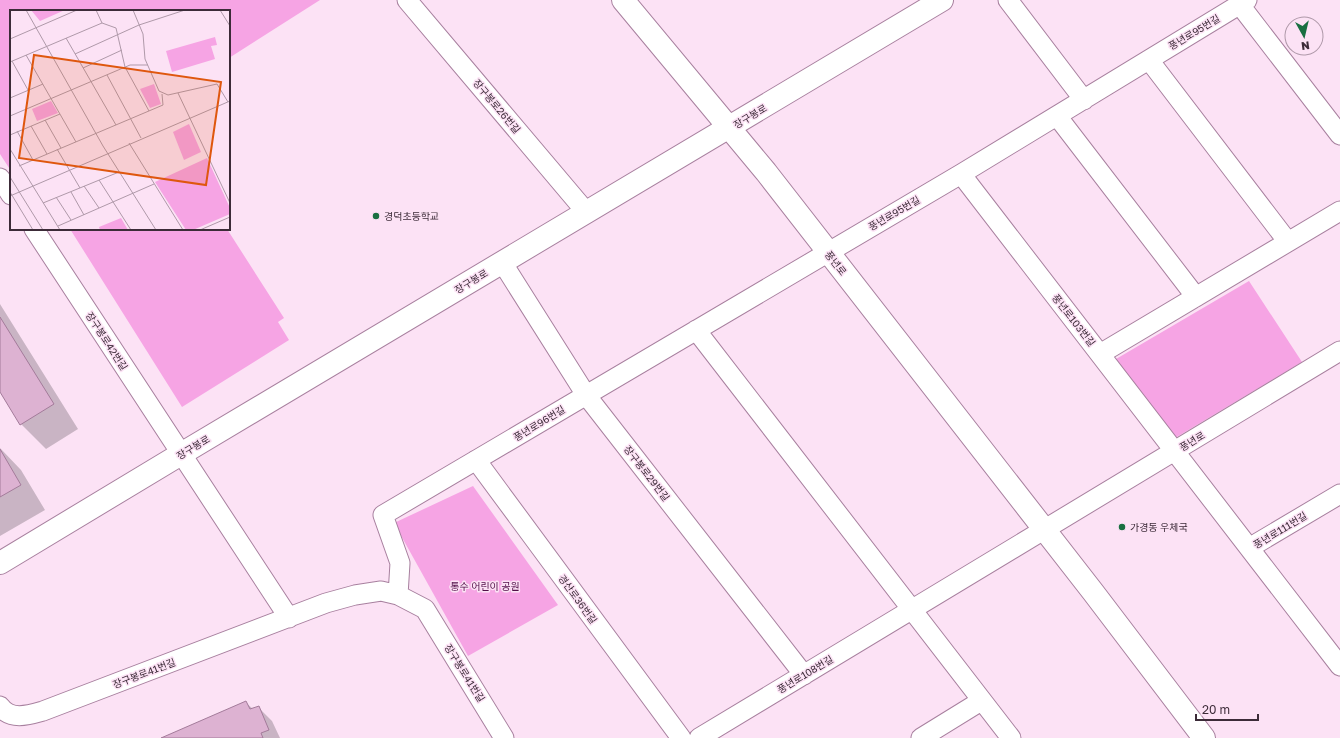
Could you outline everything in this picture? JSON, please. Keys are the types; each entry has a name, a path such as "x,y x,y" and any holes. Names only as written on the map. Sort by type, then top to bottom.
{"street":[{"name":"장구봉로26번길","path":"407,0 586,212"},
{"name":"장구봉로","path":"0,563 942,0"},
{"path":"1008,0 1084,100"},
{"name":"풍년로","path":"627,1 766,172 1204,738"},
{"name":"풍년로95번길","path":"828,252 961,174 1244,2 1306,91 1340,135"},
{"path":"1149,60 1288,242"},
{"path":"1057,116 1196,297"},
{"name":"풍년로103번길","path":"961,174 1100,354 1340,211"},
{"path":"0,178 10,193"},
{"name":"장구봉로42번길","path":"35,230 181,454"},
{"name":"풍년로96번길","path":"398,595 400,563 383,515 828,252"},
{"name":"장구봉로29번길","path":"502,262 586,395 804,675"},
{"path":"696,330 1011,738"},
{"name":"풍년로","path":"1044,530 1340,351"},
{"path":"1100,354 1249,548"},
{"path":"181,454 289,618"},
{"name":"경산로36번길","path":"476,460 681,738"},
{"name":"풍년로111번길","path":"1340,494 1249,548 1340,666"},
{"name":"풍년로108번길","path":"699,738 1044,530"},
{"name":"장구봉로41번길","path":"0,706 2,710 11,714 22,716 43,711 326,603 355,595 381,591 398,595 425,609 504,738"},
{"path":"921,738 982,701"}],"green space":[{"path":"0,0 320,0 230,57 230,10 10,10 10,169 0,154"},
{"path":"71,230 228,230 284,318 278,322 289,340 182,407"},
{"path":"1249,281 1302,362 1175,438 1116,359"},
{"name":"통수 어린이 공원","path":"473,486 558,605 468,656 394,523"}],"building":[{"path":"0,317 54,404 20,425 0,392"},
{"path":"0,449 21,485 0,497"},
{"path":"246,701 250,709 259,706 269,730 261,733 263,738 161,738"}],"place":[{"name":"경덕초등학교","path":"376,216"},
{"name":"가경동 우체국","path":"1122,527"}]}
